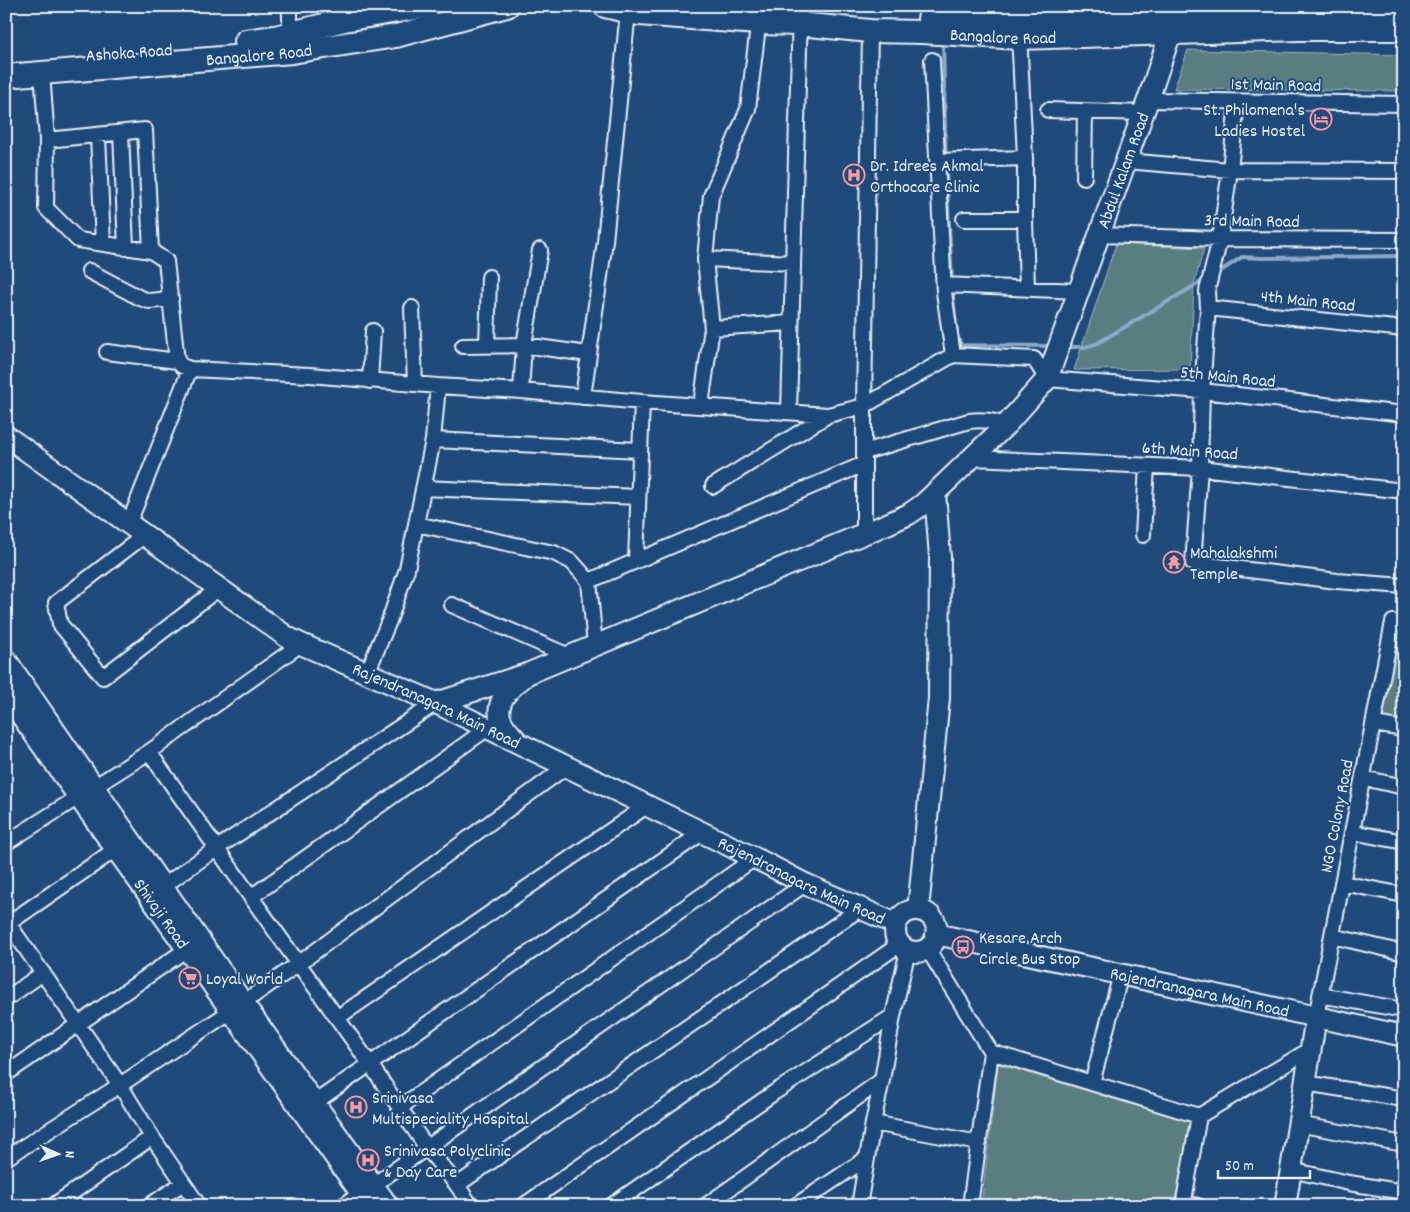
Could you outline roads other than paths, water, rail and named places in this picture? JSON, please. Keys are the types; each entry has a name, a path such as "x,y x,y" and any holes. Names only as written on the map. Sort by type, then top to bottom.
{"main road":[{"name":"Ashoka Road","path":"6,62 275,38 344,20 428,6"},
{"name":"Bangalore Road","path":"6,76 292,52 396,36 507,6"},
{"name":"Bangalore Road","path":"605,6 639,14 800,18 866,17 920,26 1171,34 1300,29 1404,29"},
{"name":"Bangalore Road","path":"732,6 759,16"},
{"name":"Bangalore Road","path":"1019,28 1179,9 1404,10"},
{"name":"Bangalore Road","path":"800,18 870,32 920,26"}],"street":[{"path":"290,6 290,34"},
{"name":"Abdul Kalam Road","path":"1047,378 1146,107 1179,9"},
{"path":"583,397 605,242 628,11"},
{"path":"701,405 712,328 705,259 711,196 748,109 759,16"},
{"path":"789,412 800,18"},
{"path":"1019,28 1025,158 1027,289"},
{"path":"864,533 864,406 870,32"},
{"path":"932,60 944,285 953,355"},
{"path":"42,73 47,140 46,208 78,240 151,251 166,261 177,361"},
{"path":"1237,102 1220,239 1207,291 1208,308 1202,391 1200,468 1193,563 1337,581 1404,586"},
{"name":"1st Main Road","path":"1048,110 1085,111 1237,102 1404,104"},
{"path":"1084,177 1085,111"},
{"path":"47,140 145,130 151,251"},
{"path":"121,132 126,248"},
{"path":"98,136 103,244"},
{"path":"938,162 1025,158"},
{"path":"1126,161 1230,170 1404,171"},
{"path":"964,219 1025,218"},
{"name":"3rd Main Road","path":"1100,234 1220,239 1404,240"},
{"path":"521,391 524,345 540,250"},
{"path":"705,259 793,264"},
{"path":"89,271 140,298 149,300 171,299"},
{"path":"487,346 489,277"},
{"path":"944,285 1079,292"},
{"path":"412,308 415,384"},
{"name":"4th Main Road","path":"1208,308 1404,329"},
{"path":"712,328 791,323"},
{"path":"370,381 373,331"},
{"path":"463,346 524,345 588,354"},
{"path":"107,352 177,361 182,366 190,369 310,375 828,415"},
{"path":"162,887 217,848 436,702 527,674 909,514 936,493 1006,425 1047,378 1034,359 953,355 864,406 828,415 713,486"},
{"path":"129,523 190,369"},
{"name":"5th Main Road","path":"1047,378 1202,391 1404,414"},
{"path":"367,673 408,570 432,440 438,386"},
{"path":"636,561 642,402"},
{"path":"588,581 864,458 969,421 990,420 1006,425"},
{"name":"Rajendranagara Main Road","path":"6,436 287,637 436,702 703,832 805,884 896,924"},
{"path":"432,440 640,450"},
{"name":"6th Main Road","path":"972,458 1200,468 1404,491"},
{"path":"1143,535 1147,466"},
{"path":"423,488 638,497"},
{"path":"918,910 939,698 940,558 936,493"},
{"path":"416,524 554,553 572,562 588,581 595,646"},
{"path":"145,535 56,603 60,624 102,677 219,588"},
{"path":"452,605 569,656"},
{"name":"NGO Colony Road","path":"1316,1016 1374,724 1399,623"},
{"path":"6,843 149,752 302,644"},
{"path":"6,660 86,791 162,887 237,1007 314,1103 368,1195 388,1206"},
{"path":"518,742 505,727 500,716 501,703 508,689 527,674"},
{"name":"Shivaji Road","path":"6,694 86,791 116,849 188,949 237,1007 368,1195"},
{"path":"1374,724 1404,729"},
{"path":"250,897 488,728"},
{"path":"149,752 370,1064 427,1148 457,1185 471,1206"},
{"path":"6,1158 237,1007 567,766"},
{"path":"1363,778 1404,788"},
{"path":"337,1018 648,805"},
{"path":"314,1103 703,832"},
{"path":"1352,832 1404,842"},
{"path":"116,849 7,922 120,1085 152,1137 199,1206"},
{"path":"399,1108 755,858"},
{"path":"1342,883 1404,895"},
{"path":"342,1206 368,1195 427,1148 805,884"},
{"path":"457,1185 860,908"},
{"path":"523,1206 918,944 936,928 930,916 918,910 911,910 905,913 896,924 896,938 918,944 991,1052 1199,1116 1311,1049"},
{"path":"1332,936 1404,953"},
{"path":"860,1206 893,1016 918,944"},
{"name":"Rajendranagara Main Road","path":"918,944 1121,974 1404,1036"},
{"path":"6,1074 188,949"},
{"path":"6,999 43,973"},
{"path":"1092,1083 1121,974"},
{"path":"1320,995 1404,1010"},
{"path":"611,1206 775,1092 893,1016"},
{"path":"1285,1206 1316,1016"},
{"path":"970,1206 991,1052"},
{"path":"705,1206 882,1080"},
{"path":"1305,1083 1404,1099"},
{"path":"1198,1206 1184,1204 1199,1116"},
{"path":"873,1123 979,1143"},
{"path":"1298,1124 1404,1144"},
{"path":"53,1206 152,1137"},
{"path":"795,1206 867,1158"},
{"path":"1291,1170 1349,1183 1404,1192"},
{"path":"148,1206 183,1183"}],"waterway":[{"path":"943,41 946,170 952,281"},
{"path":"1216,274 1242,257 1404,256"},
{"path":"1066,347 1085,347 1096,344 1206,279"},
{"path":"952,288 957,335 961,345 1051,346"}],"place":[{"name":"St. Philomena's Ladies Hostel","path":"1321,119"},
{"name":"Dr. Idrees Akmal Orthocare Clinic","path":"854,175"},
{"name":"Mahalakshmi Temple","path":"1174,562"},
{"name":"Kesare Arch Circle Bus Stop","path":"963,947"},
{"name":"Loyal World","path":"190,978"},
{"name":"Srinivasa Multispeciality Hospital","path":"356,1107"},
{"name":"Srinivasa Polyclinic & Day Care","path":"368,1160"}]}
